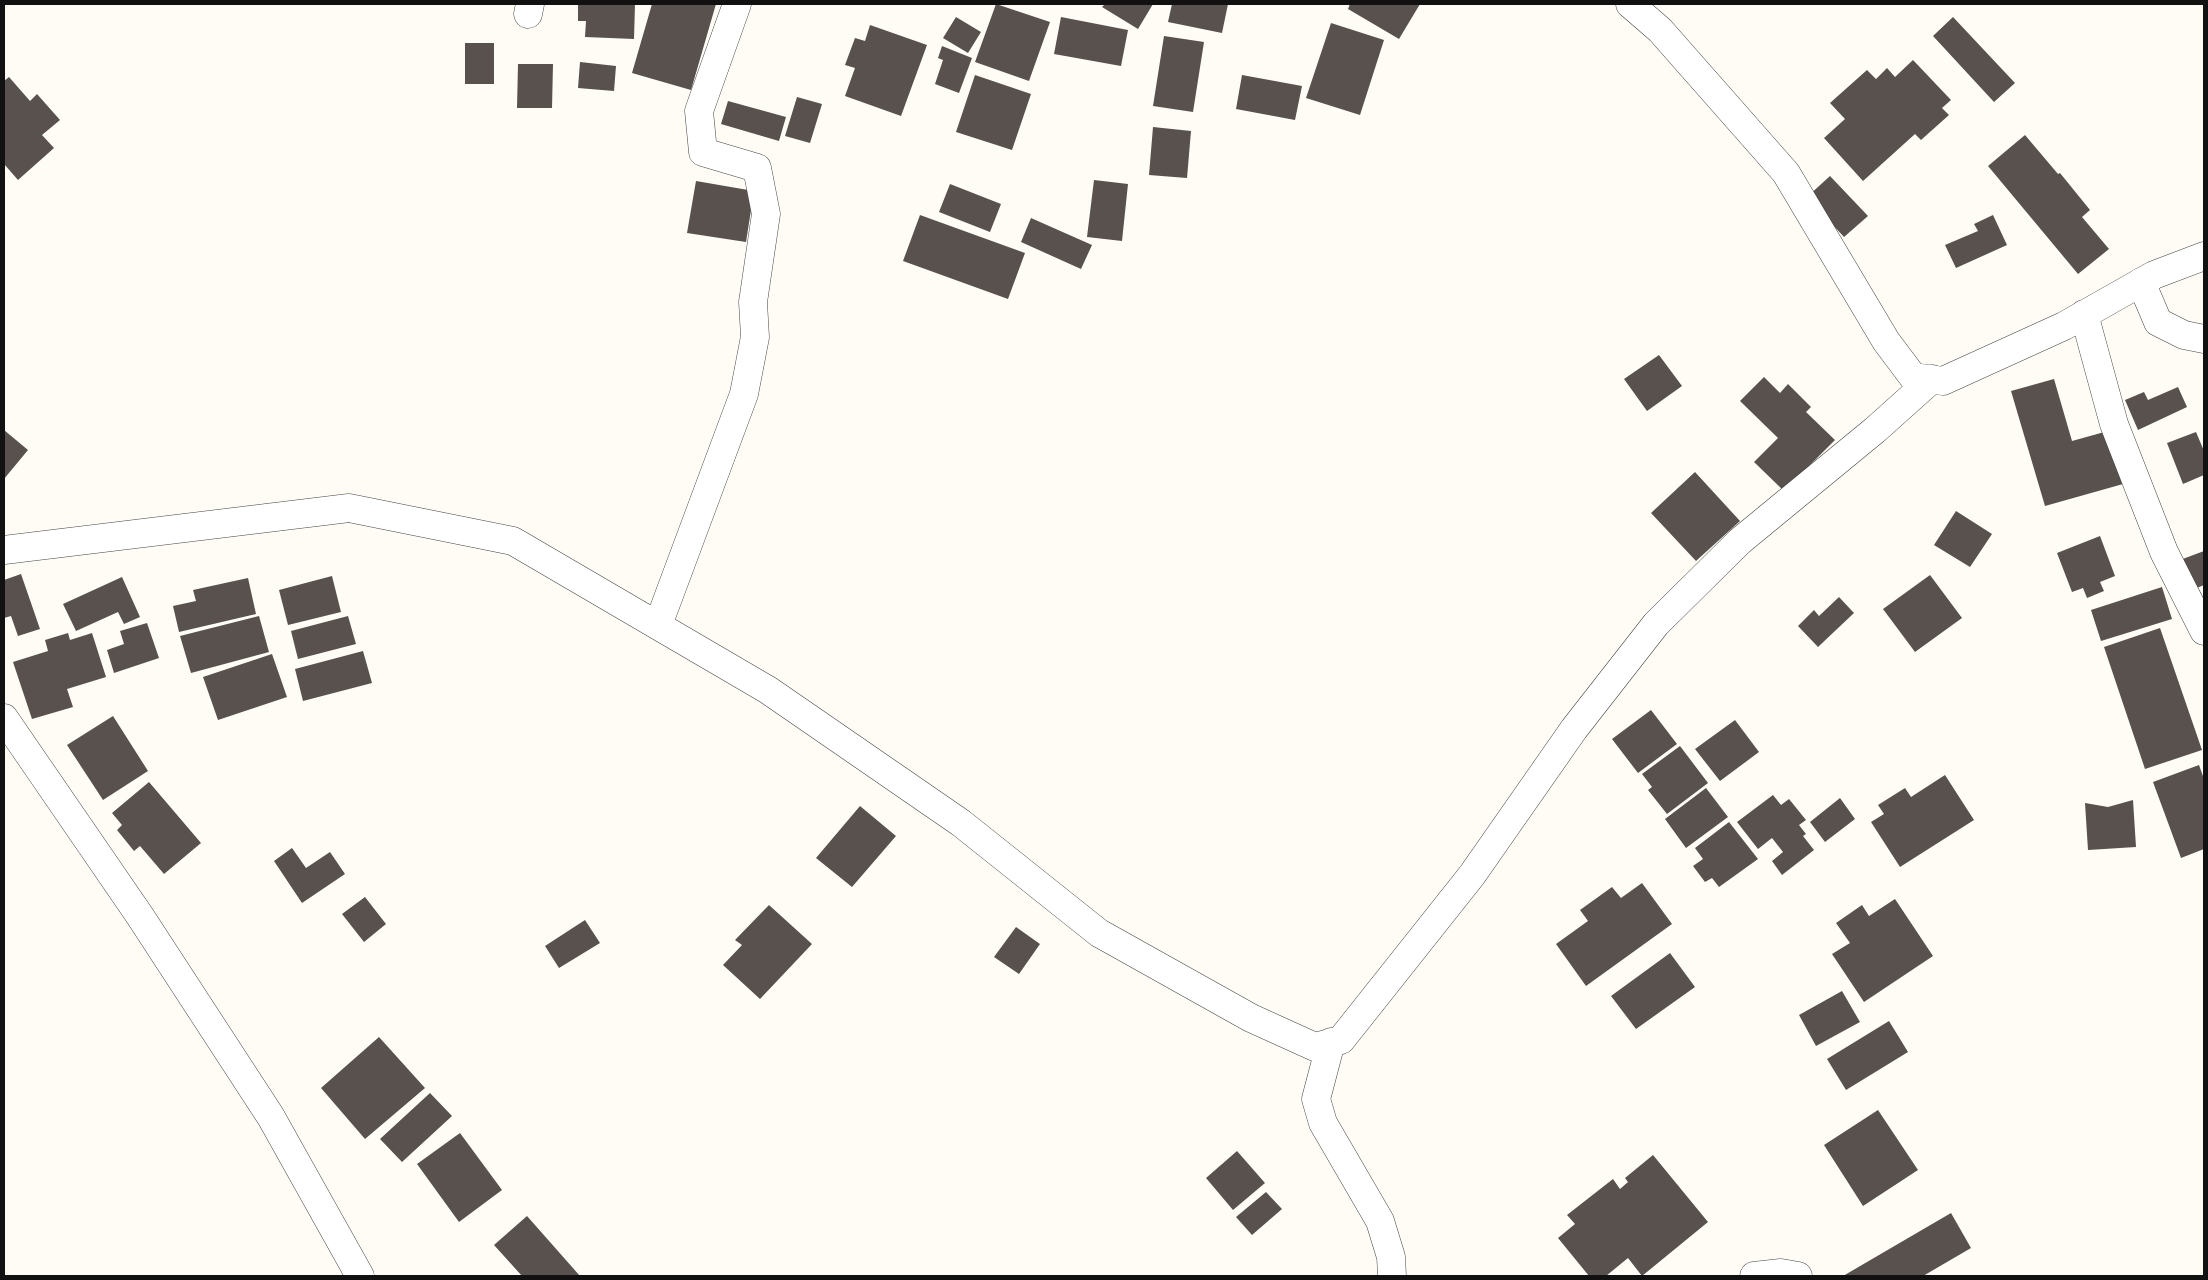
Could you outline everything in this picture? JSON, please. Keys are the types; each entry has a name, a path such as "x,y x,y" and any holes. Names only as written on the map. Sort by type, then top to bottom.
{"street":[{"path":"658,625 744,394 755,338 753,302 766,214 757,168 703,152 699,110 738,4"},
{"path":"1630,4 1660,30 1786,173 1886,342 1914,377 1943,381 2064,326 2154,275 2204,256"},
{"path":"2141,282 2158,322 2184,335 2204,339"},
{"path":"2084,314 2114,424 2164,552 2204,631"},
{"path":"4,550 349,508 513,541 768,690 953,817 1099,933 1251,1018 1314,1047 1341,1040 1472,875 1574,729 1656,624 1740,541 1875,430 1932,380"},
{"path":"4,718 140,916 271,1117 360,1276"},
{"path":"1331,1042 1316,1099 1323,1123 1380,1221 1391,1257 1392,1276"},
{"path":"1754,1276 1781,1273 1798,1276"}],"building":[{"path":"578,4 635,4 634,39 585,37 586,21 578,21"},
{"path":"652,4 716,4 691,90 632,73"},
{"path":"996,4 1050,22 1029,81 975,62"},
{"path":"1105,4 1153,4 1138,29 1102,7"},
{"path":"1172,4 1228,4 1222,33 1168,22"},
{"path":"1350,4 1420,4 1399,39 1348,9"},
{"path":"956,17 981,32 968,53 943,38"},
{"path":"1061,17 1128,30 1121,66 1054,54"},
{"path":"1953,17 2015,83 1994,102 1933,36"},
{"path":"1331,23 1384,40 1360,115 1306,98"},
{"path":"870,25 927,45 901,116 845,96 855,68 845,65 855,38 865,41"},
{"path":"1164,36 1204,42 1193,112 1153,106"},
{"path":"465,43 494,43 494,84 465,84"},
{"path":"942,46 972,58 959,93 935,84 943,60 938,58"},
{"path":"1913,60 1951,100 1942,108 1949,115 1921,140 1915,134 1863,181 1824,138 1845,119 1830,103 1867,70 1876,79 1887,68 1895,77"},
{"path":"580,62 616,66 614,91 578,88"},
{"path":"518,64 553,64 552,108 517,108"},
{"path":"975,75 1031,94 1012,150 956,132"},
{"path":"1242,75 1302,86 1295,120 1236,109"},
{"path":"9,77 30,101 37,94 60,120 42,135 54,148 18,180 4,164 4,81"},
{"path":"797,97 822,104 810,143 785,136"},
{"path":"728,101 786,117 779,141 721,124"},
{"path":"1153,127 1191,131 1187,178 1149,175"},
{"path":"2025,135 2058,174 2060,173 2090,210 2082,217 2109,249 2078,274 1988,166"},
{"path":"1830,176 1868,216 1844,237 1807,197"},
{"path":"1094,180 1128,184 1122,241 1087,237"},
{"path":"696,181 754,191 746,242 687,233"},
{"path":"950,184 1001,204 990,232 939,212"},
{"path":"920,215 1025,253 1008,299 903,261"},
{"path":"1993,215 2007,245 1956,268 1945,245 1978,231 1974,224"},
{"path":"1031,218 1092,245 1081,269 1021,242"},
{"path":"1659,355 1682,386 1647,411 1624,379"},
{"path":"1764,377 1780,393 1788,384 1811,407 1806,412 1835,440 1784,491 1754,462 1778,438 1740,401"},
{"path":"2054,379 2072,441 2108,431 2123,484 2045,506 2011,391"},
{"path":"2178,387 2187,407 2138,430 2125,400 2144,392 2148,400"},
{"path":"4,430 28,450 4,479"},
{"path":"2196,432 2204,451 2204,475 2183,484 2167,443"},
{"path":"1695,472 1740,521 1696,561 1651,513"},
{"path":"1956,511 1992,534 1970,567 1934,545"},
{"path":"2100,536 2115,576 2100,582 2104,591 2087,598 2083,588 2072,592 2057,553"},
{"path":"2204,551 2204,585 2192,590 2180,560"},
{"path":"21,574 40,629 18,636 11,616 4,618 4,580"},
{"path":"1930,575 1962,618 1915,652 1883,609"},
{"path":"332,576 341,612 288,625 279,590"},
{"path":"122,577 140,617 124,624 118,612 76,631 63,604"},
{"path":"248,578 256,614 179,632 173,606 196,601 193,590"},
{"path":"2162,587 2172,619 2101,641 2091,610"},
{"path":"1839,597 1854,613 1818,647 1798,626 1814,610 1819,616"},
{"path":"259,616 269,652 191,673 180,636"},
{"path":"348,616 356,644 298,659 291,631"},
{"path":"147,623 159,658 114,673 107,650 124,644 120,631"},
{"path":"2160,628 2202,750 2145,769 2104,647"},
{"path":"68,633 70,640 92,633 106,677 67,689 73,707 32,719 13,662 48,651 45,640"},
{"path":"363,651 372,683 303,701 295,669"},
{"path":"272,654 287,697 218,720 203,677"},
{"path":"1651,710 1677,744 1638,773 1612,739"},
{"path":"113,716 148,771 103,800 67,745"},
{"path":"1735,720 1759,752 1720,781 1695,749"},
{"path":"1680,746 1708,783 1667,814 1648,790 1652,787 1642,774"},
{"path":"2199,765 2204,779 2204,849 2181,858 2153,782"},
{"path":"1945,775 1974,820 1900,867 1871,822 1884,814 1878,805 1905,788 1911,797"},
{"path":"149,782 201,843 164,874 140,846 134,851 117,830 122,825 112,813"},
{"path":"1706,788 1728,817 1686,848 1665,819"},
{"path":"1773,795 1781,805 1789,799 1806,820 1799,825 1806,834 1803,836 1814,850 1782,875 1772,861 1783,852 1772,838 1758,849 1737,822"},
{"path":"1840,798 1855,819 1825,842 1810,822"},
{"path":"2133,800 2136,847 2088,850 2085,803 2108,807"},
{"path":"860,806 896,836 852,887 816,858"},
{"path":"1729,822 1758,859 1719,887 1712,878 1705,882 1693,866 1703,859 1695,848"},
{"path":"292,848 306,868 330,852 345,874 302,903 274,861"},
{"path":"1642,883 1672,924 1586,986 1556,944 1588,921 1580,910 1612,887 1621,898"},
{"path":"365,897 386,924 364,942 342,914"},
{"path":"1895,899 1933,956 1864,1002 1832,954 1850,943 1836,923 1862,905 1869,916"},
{"path":"769,905 812,944 760,999 723,965 742,945 735,940"},
{"path":"585,920 600,943 559,968 545,946"},
{"path":"1016,927 1040,944 1019,974 994,957"},
{"path":"1670,953 1695,987 1636,1029 1611,996"},
{"path":"1842,991 1860,1022 1816,1046 1799,1015"},
{"path":"1889,1021 1908,1052 1846,1090 1827,1059"},
{"path":"379,1037 425,1088 365,1139 321,1088"},
{"path":"430,1093 452,1116 402,1162 380,1139"},
{"path":"1878,1110 1918,1170 1863,1206 1824,1145"},
{"path":"460,1133 502,1190 459,1222 417,1164"},
{"path":"1237,1151 1265,1183 1233,1210 1206,1178"},
{"path":"1653,1155 1708,1222 1642,1276 1628,1258 1606,1276 1589,1276 1558,1238 1575,1224 1567,1215 1613,1179 1620,1189 1628,1182 1625,1178"},
{"path":"1266,1192 1282,1209 1252,1235 1236,1217"},
{"path":"1951,1213 1971,1248 1923,1276 1843,1276"},
{"path":"527,1216 580,1276 522,1276 494,1245"}]}
